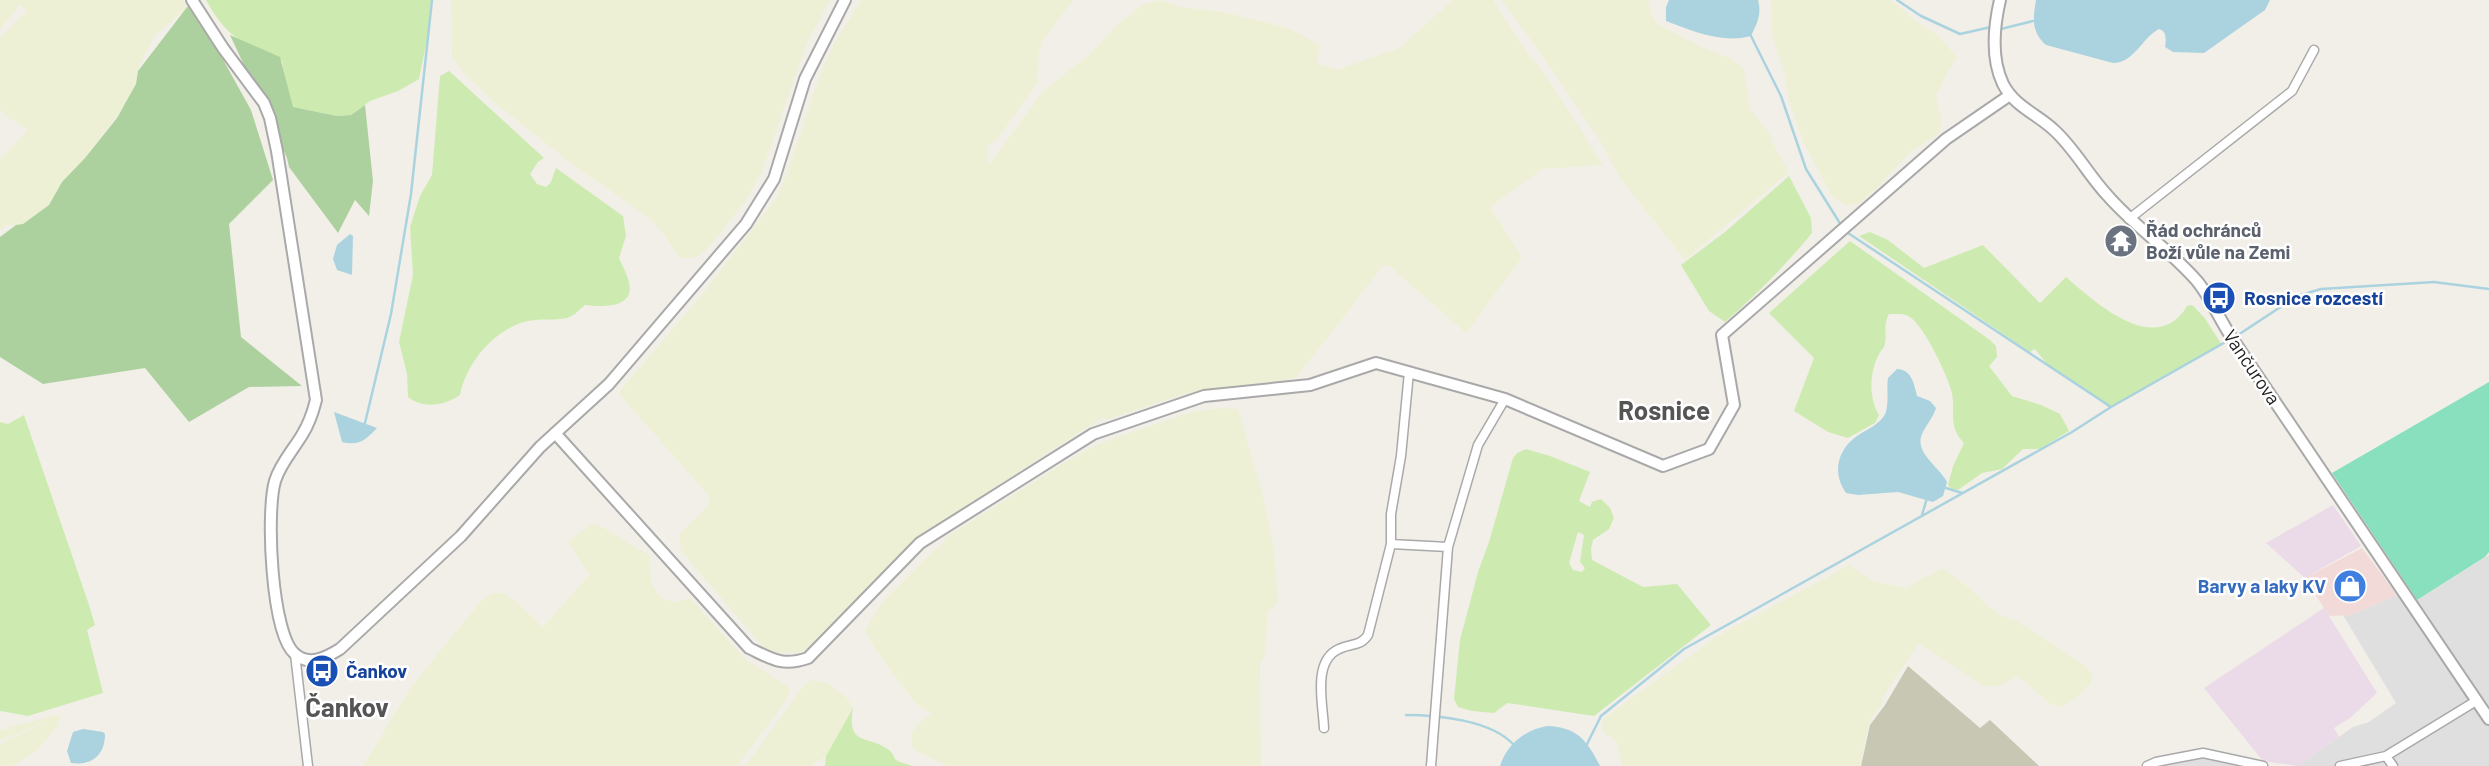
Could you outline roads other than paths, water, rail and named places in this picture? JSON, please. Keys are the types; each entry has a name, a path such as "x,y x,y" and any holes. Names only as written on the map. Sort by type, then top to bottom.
{"street":[{"path":"191,0 264,103 270,118 312,367 316,400 313,415 276,477 271,494 275,594 279,623 286,642 295,654 308,766"},
{"path":"295,654 313,661 340,649 461,536 540,447 625,367 747,224 774,179 805,79 845,0"},
{"path":"555,433 749,648 780,662 793,663 808,657 920,543 1093,434 1205,396 1310,384 1376,363 1505,399 1664,466 1709,449 1734,405 1723,335 1946,139 2010,96 2000,76 1996,51 1996,23 2000,0"},
{"path":"2129,219 2292,91 2314,50"},
{"name":"Vančurova","path":"2010,96 2054,130 2129,219 2201,286 2230,335 2489,719"},
{"path":"1324,728 1322,675 1326,659 1339,649 1360,644 1368,635 1391,544 1391,514 1401,456 1409,372"},
{"path":"1431,766 1448,547 1478,445 1505,399"},
{"path":"1391,544 1448,547"},
{"path":"2340,766 2386,757 2476,701"},
{"path":"2147,766 2203,753 2244,765 2263,766"},
{"path":"2386,757 2393,766"}],"water":[{"path":"1669,0 1758,0 1759,14 1751,36 1718,37 1666,21"},
{"path":"2036,0 2270,0 2265,10 2204,53 2173,52 2165,47 2165,34 2159,29 2127,59 2113,63 2046,45 2035,30"},
{"path":"350,234 353,236 352,275 337,270 333,259 337,245"},
{"path":"1897,369 1909,374 1917,396 1930,401 1936,408 1920,441 1924,453 1947,482 1943,496 1933,502 1898,492 1858,495 1846,493 1839,478 1839,462 1845,448 1884,416 1888,378"},
{"path":"334,412 377,428 362,441 342,442"},
{"path":"1547,726 1574,732 1585,742 1600,766 1500,766 1507,751 1518,739"},
{"path":"83,729 103,732 103,748 91,761 71,763 67,751 73,732"}],"waterway":[{"path":"365,423 391,314 411,194 432,0"},
{"path":"1897,0 1921,16 1960,34 1991,27"},
{"path":"2001,29 2033,21"},
{"path":"1751,36 1781,96 1806,169 1841,225"},
{"path":"1845,231 2111,407"},
{"path":"2235,337 2297,296 2321,289 2434,282 2489,289"},
{"path":"1586,746 1601,716 1684,649 2072,432 2229,340"},
{"path":"1946,488 1962,493"},
{"path":"1922,515 1927,498"},
{"path":"1406,715 1448,718 1478,725 1492,730 1514,745"}],"place":[{"name":"Řád ochránců Boží vůle na Zemi","path":"2121,241"},
{"name":"Rosnice rozcestí","path":"2219,298"},
{"name":"Barvy a laky KV","path":"2350,586"},
{"name":"Čankov","path":"322,671"}],"district":[{"name":"Rosnice","path":"1664,411"},
{"name":"Čankov","path":"347,708"}]}
